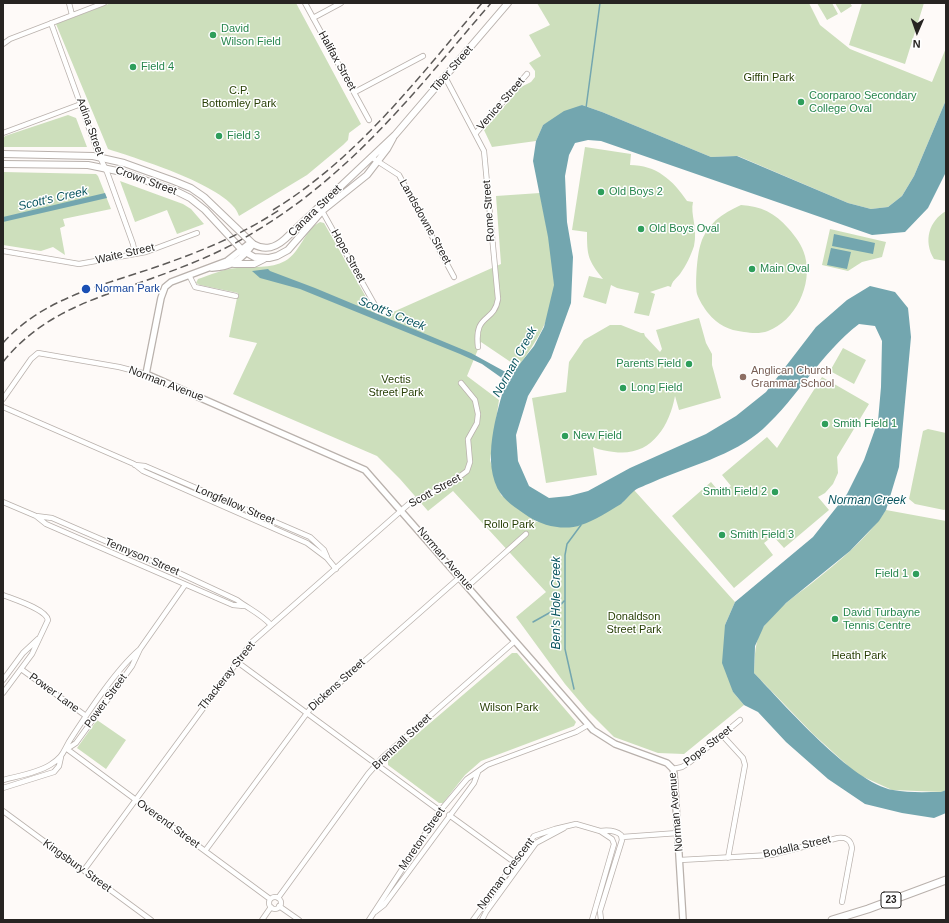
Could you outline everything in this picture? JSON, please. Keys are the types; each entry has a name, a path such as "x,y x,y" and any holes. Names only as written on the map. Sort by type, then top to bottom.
{"main road":[{"name":"Tiber Street","path":"371,157 395,135 508,3"},
{"name":"Tiber Street","path":"378,161 395,135"},
{"name":"Crown Street","path":"3,154 100,157 124,163 191,188 208,200 252,244"},
{"name":"Canara Street","path":"252,244 266,248 277,245 320,208 371,157"},
{"name":"Canara Street","path":"234,264 254,264 265,258 277,256 288,250 320,208 361,180 378,161"},
{"name":"Crown Street","path":"3,164 77,165 106,168 172,190 190,198 205,210 244,251"},
{"path":"244,251 254,257 265,258"},
{"name":"23","path":"832,920 868,909 946,880"}],"street":[{"path":"69,3 72,15"},
{"path":"3,44 10,39 104,3"},
{"name":"Halifax Street","path":"305,3 369,120"},
{"path":"313,18 341,3"},
{"name":"Adina Street","path":"51,23 100,157 106,168 133,244 135,254"},
{"path":"3,39 10,39"},
{"path":"355,92 423,56"},
{"name":"Venice Street","path":"476,133 527,74"},
{"name":"Rome Street","path":"445,77 476,133 485,154 498,299 492,313 482,321 477,328 478,347"},
{"path":"3,133 81,104"},
{"name":"Landsdowne Street","path":"371,157 395,171 401,178 454,277"},
{"name":"Hope Street","path":"320,208 376,307"},
{"name":"Waite Street","path":"3,250 79,264 135,254 197,233"},
{"path":"208,269 234,264 244,251 252,244"},
{"path":"146,374 161,298 165,287 171,282 208,269 244,251"},
{"path":"189,275 195,287 236,296"},
{"name":"Norman Avenue","path":"3,399 31,359 38,354 111,366 146,374 360,466 370,473 588,725 609,742 663,761 673,769 683,920"},
{"name":"Scott Street","path":"402,510 413,501 454,482 469,469 470,462 468,440 477,423 478,414 475,400 462,383"},
{"name":"Longfellow Street","path":"3,407 134,464 145,466 310,537 324,550 327,558 336,569"},
{"name":"Tennyson Street","path":"3,502 36,516 46,524 185,585 233,605 244,606"},
{"name":"Thackeray Street","path":"84,870 236,661 252,642 402,510"},
{"name":"Tennyson Street","path":"36,516 49,517 65,523 237,600 244,606 258,613 271,625"},
{"path":"468,586 526,534"},
{"name":"Dickens Street","path":"205,851 307,712 319,699 460,576"},
{"name":"Power Street","path":"3,780 46,767 75,744 132,666 140,649 185,585"},
{"path":"3,595 36,609 47,616 48,623 32,654 3,693"},
{"path":"3,680 23,653 41,636"},
{"name":"Brentnall Street","path":"278,898 377,764 515,640"},
{"name":"Power Street","path":"66,750 70,739 86,716 127,661 140,649"},
{"path":"236,661 440,811"},
{"name":"Power Lane","path":"21,669 86,716"},
{"name":"Pope Street","path":"673,769 686,765 740,720"},
{"name":"Moreton Street","path":"371,919 380,902 440,811 467,779 487,765 571,734 588,725"},
{"path":"722,735 741,756 745,765 728,858"},
{"name":"Overend Street","path":"66,750 270,899"},
{"name":"Power Street","path":"3,788 54,772 59,766 61,756"},
{"name":"Moreton Street","path":"374,913 384,905 474,783 478,771"},
{"name":"Kingsbury Street","path":"3,811 151,920"},
{"path":"449,815 514,862"},
{"name":"Norman Crescent","path":"472,920 532,837 567,826 578,825 600,831 612,839 614,847 592,920"},
{"name":"Norman Crescent","path":"482,920 486,912 536,843 567,826"},
{"name":"Norman Crescent","path":"600,831 609,830 620,834 622,837"},
{"path":"601,920 600,912 621,846 622,837 678,833"},
{"name":"Bodalla Street","path":"680,860 771,855 838,838 845,838 851,843 852,848 842,902"},
{"path":"271,907 269,904 270,899 273,897 278,898 280,901 279,906"},
{"path":"271,907 276,908 279,906"},
{"path":"279,906 299,920"},
{"path":"262,920 271,907"}],"green space":[{"name":"C.P. Bottomley Park","path":"111,3 296,3 361,124 349,133 348,140 343,145 307,175 239,216 232,205 202,184 108,149 56,24"},
{"name":"Giffin Park","path":"537,3 809,3 820,25 850,49 932,82 946,48 946,100 914,176 902,196 888,207 871,209 848,203 738,156 711,157 582,105 543,125 536,141 492,147 484,130 521,87 531,82 535,77 535,71 529,63 541,56 529,35 550,25"},
{"path":"817,3 832,3 838,14 827,20"},
{"path":"835,3 850,3 852,6 841,13"},
{"path":"862,3 924,3 905,64 849,45"},
{"path":"68,115 76,118 87,147 3,147 3,139 5,136"},
{"name":"Old Boys Oval","path":"585,147 631,154 630,165 648,168 663,175 682,193 687,201 693,202 692,211 695,239 693,249 684,268 671,287 668,286 650,292 655,294 649,316 634,313 639,293 617,288 611,285 606,304 583,297 589,276 603,279 589,257 587,232 572,230"},
{"path":"3,172 96,174 111,209 63,219 65,226 60,228 65,255 53,247 41,251 3,245"},
{"path":"120,181 183,204 191,209 204,224 177,234 167,210 135,222"},
{"path":"540,193 554,273 553,295 548,317 531,349 518,367 481,342 467,376 499,400 490,460 501,495 537,522 622,503 634,490 735,602 725,625 733,692 744,705 684,754 658,753 614,737 587,710 565,684 516,617 546,592 453,491 428,511 400,479 377,456 233,394 257,343 229,337 238,293 196,283 198,279 217,272 243,267 280,264 295,252 310,230 320,222 324,223 375,313 384,316 501,264 496,196"},
{"name":"Main Oval","path":"741,205 767,211 778,218 796,238 802,248 807,267 804,290 794,311 778,326 762,333 738,331 724,326 708,313 697,294 697,261 703,237 716,220"},
{"path":"946,211 946,261 934,259 928,239 935,220"},
{"path":"830,229 886,242 882,257 862,262 848,271 822,265"},
{"path":"699,318 706,343 712,354 712,365 721,398 679,410 675,396 668,419 663,429 648,445 638,450 627,452 600,450 593,447 597,475 546,483 532,398 566,392 569,362 584,340 610,325 621,325 644,333 660,352 662,349 656,330"},
{"path":"843,348 866,360 854,384 830,371"},
{"path":"822,377 869,404 837,457 838,473 833,484 825,493 818,497 829,510 784,548 773,536 764,543 773,555 734,588 672,516 711,482 721,494 731,486 722,475 767,437 777,448"},
{"path":"928,429 946,433 946,509 944,510 915,504 909,499 923,431"},
{"name":"Heath Park","path":"886,510 946,521 946,790 942,792 892,790 857,774 813,734 754,673 758,637 764,626 786,603 852,549 870,531"},
{"name":"Wilson Park","path":"512,653 517,653 576,722 574,726 481,761 465,775 443,803 439,803 388,765 388,759"},
{"path":"97,720 126,740 106,769 77,748"}],"water":[{"name":"Norman Creek","path":"946,100 946,172 928,208 905,232 872,235 601,141 588,140 575,143 569,155 565,176 567,222 573,257 571,303 551,358 528,396 516,435 518,461 529,486 549,498 569,496 588,491 630,468 706,434 736,416 766,392 816,327 847,300 870,286 895,292 908,308 911,337 899,467 886,510 879,521 850,551 786,603 764,626 755,646 754,673 819,740 858,773 876,784 893,790 905,792 941,792 946,790 946,813 934,818 902,813 865,804 828,779 786,742 758,712 744,705 733,692 722,663 725,625 735,602 813,537 847,494 864,460 878,421 881,387 882,341 875,326 859,324 845,336 833,348 776,416 751,438 710,460 638,488 621,504 591,521 575,527 554,527 529,517 510,504 501,494 495,482 492,468 492,438 498,408 506,381 482,364 460,354 300,289 260,278 252,271 268,269 471,353 511,375 534,346 544,327 554,285 548,237 533,161 536,141 543,125 564,111 582,105 711,157 737,156 848,203 871,209 888,207 902,196 914,176"},
{"path":"105,193 107,198 3,222 3,217"},
{"path":"834,234 875,243 873,254 832,246"},
{"path":"831,248 851,252 847,269 827,265"}],"waterway":[{"path":"586,108 600,3"},
{"name":"Ben's Hole Creek","path":"574,689 565,649 565,555 567,544 581,525"},
{"path":"533,622 558,608 564,601"}],"railway":[{"path":"273,210 304,189 333,166 360,141 410,88 482,3"},
{"path":"3,362 20,343 39,328 79,305 214,254 246,237 291,208 324,182 383,127 491,3"},
{"path":"3,343 18,328 35,315 54,305 93,288 202,250 234,236 279,210"}],"place":[{"name":"David Wilson Field","path":"213,35"},
{"name":"Field 4","path":"133,67"},
{"name":"Coorparoo Secondary College Oval","path":"801,102"},
{"name":"Field 3","path":"219,136"},
{"name":"Old Boys 2","path":"601,192"},
{"name":"Old Boys Oval","path":"641,229"},
{"name":"Main Oval","path":"752,269"},
{"name":"Norman Park","path":"86,289"},
{"name":"Parents Field","path":"689,364"},
{"name":"Anglican Church Grammar School","path":"743,377"},
{"name":"Long Field","path":"623,388"},
{"name":"Smith Field 1","path":"825,424"},
{"name":"New Field","path":"565,436"},
{"name":"Smith Field 2","path":"775,492"},
{"name":"Smith Field 3","path":"722,535"},
{"name":"Field 1","path":"916,574"},
{"name":"David Turbayne Tennis Centre","path":"835,619"}],"water label":[{"name":"Scott's Creek","path":"53,199"},
{"name":"Scott's Creek","path":"392,314"}],"park label":[{"name":"Vectis Street Park","path":"396,386"},
{"name":"Rollo Park","path":"509,525"},
{"name":"Donaldson Street Park","path":"634,623"}]}
